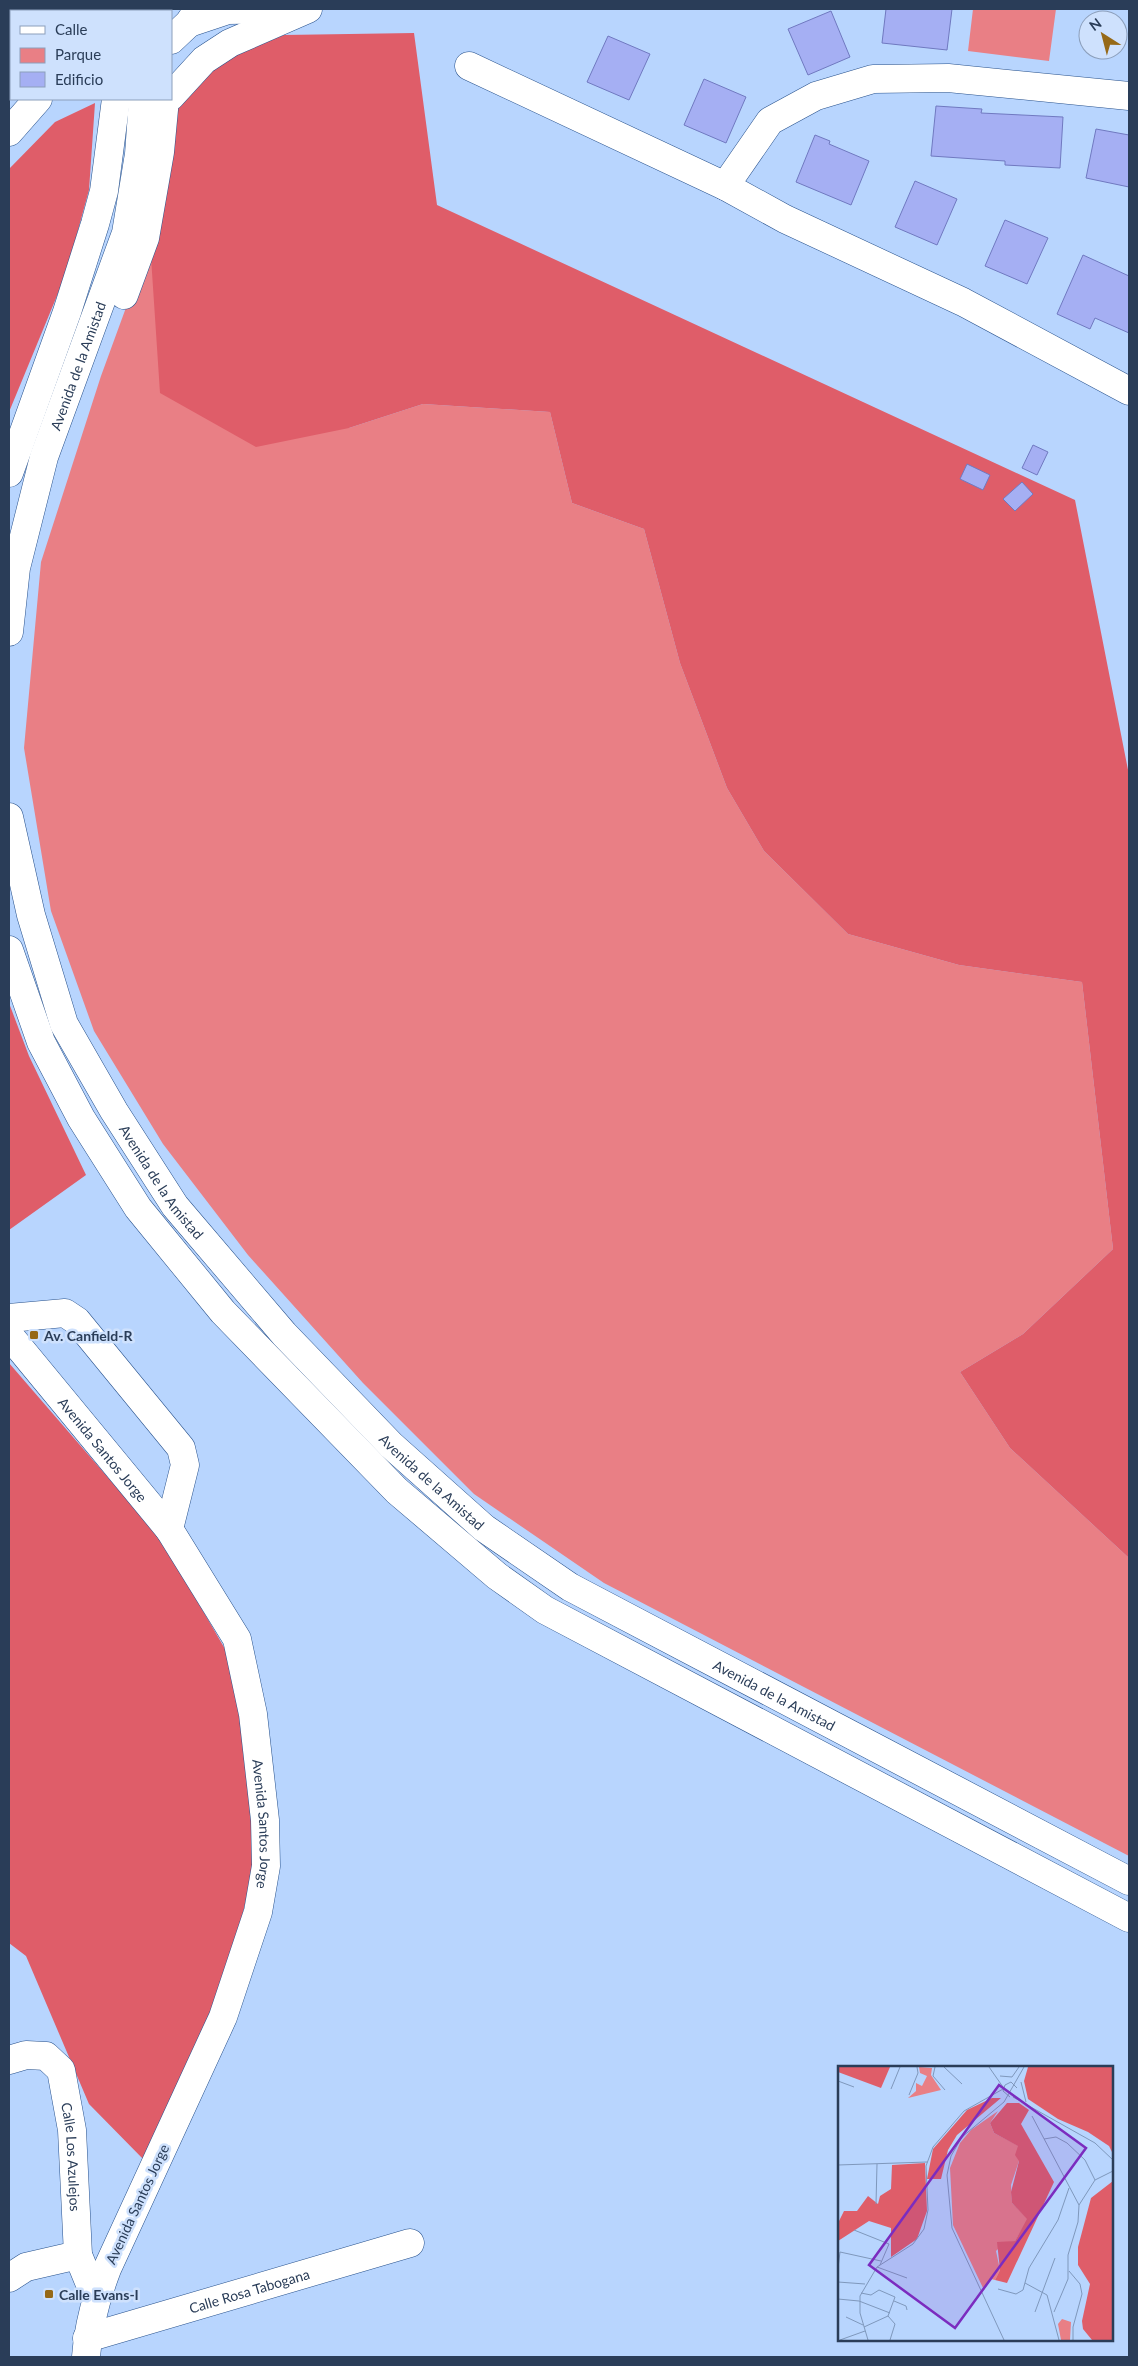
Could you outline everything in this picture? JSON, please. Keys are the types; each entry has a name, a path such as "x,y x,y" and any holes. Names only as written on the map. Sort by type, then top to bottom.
{"main road":[{"path":"181,34 228,10 278,9"},
{"path":"172,90 204,60 230,43 308,9"},
{"path":"469,66 725,186 785,219 964,302 1129,391"},
{"path":"725,186 770,121 816,96 873,80 948,78 1129,96"},
{"path":"9,112 15,100"},
{"path":"9,132 37,100"},
{"name":"Avenida de la Amistad","path":"9,473 67,312 95,224 104,191 116,100"},
{"name":"Avenida de la Amistad","path":"9,632 16,568 44,458 100,309 126,233 139,154 163,100"},
{"name":"Avenida de la Amistad","path":"9,817 31,915 64,1024 114,1111 175,1206 284,1334 391,1445 484,1528 570,1587 1129,1881"},
{"name":"Avenida de la Amistad","path":"9,950 41,1042 81,1118 138,1208 223,1312 397,1491 497,1576 545,1610 1129,1918"},
{"path":"9,1318 65,1314 76,1321 181,1448 185,1465 169,1529"},
{"name":"Avenida Santos Jorge","path":"9,1335 169,1529 237,1639 253,1714 265,1820 266,1866 258,1912 223,2017 129,2220 96,2299 87,2348"},
{"name":"Calle Los Azulejos","path":"9,2060 26,2055 46,2056 61,2070 72,2130 78,2255 96,2299"},
{"name":"Calle Rosa Tabogana","path":"87,2348 410,2243"},
{"path":"9,2278 26,2267 78,2255"}],"green space":[{"path":"973,9 1056,9 1049,61 968,51"},
{"path":"150,242 349,428 423,404 550,412 572,503 644,529 680,663 727,788 764,851 848,934 959,965 1082,982 1113,1249 1023,1334 960,1372 1010,1448 1129,1558 1129,1856 604,1583 474,1494 363,1383 248,1255 163,1144 94,1031 51,911 24,748 41,562 101,376"}],"shaded area":[{"path":"414,33 437,205 1075,500 1129,775 1129,1558 1010,1448 960,1372 1023,1334 1113,1249 1082,982 959,965 848,934 764,851 727,788 680,663 644,529 572,503 550,412 423,404 349,428 256,447 160,393 150,242 175,109 199,81 234,54 284,35"},
{"path":"95,103 89,190 66,274 9,412 9,169 55,122"},
{"path":"9,1003 29,1056 86,1175 9,1230"},
{"path":"9,1363 162,1540 225,1649 244,1715 259,1843 228,1978 145,2161 89,2104 26,1956 9,1943"}],"building":[{"path":"886,9 952,9 947,50 882,43"},
{"path":"831,11 850,57 808,75 788,29"},
{"path":"608,36 650,54 629,100 587,82"},
{"path":"704,79 746,97 726,143 684,125"},
{"path":"936,106 982,109 981,113 1063,117 1060,168 1005,165 1005,161 931,156"},
{"path":"1096,129 1129,135 1129,187 1086,178"},
{"path":"815,135 830,141 829,144 869,161 851,205 796,182"},
{"path":"915,181 957,199 937,245 895,227"},
{"path":"1005,220 1048,238 1027,284 985,266"},
{"path":"1083,255 1129,276 1129,333 1095,318 1090,329 1057,314"},
{"path":"1033,445 1048,452 1037,475 1022,468"},
{"path":"967,464 990,475 983,490 960,479"},
{"path":"1022,482 1033,494 1015,511 1003,499"}],"place":[{"name":"Av. Canfield-R","path":"34,1335"},
{"name":"Calle Evans-I","path":"49,2294"}]}
